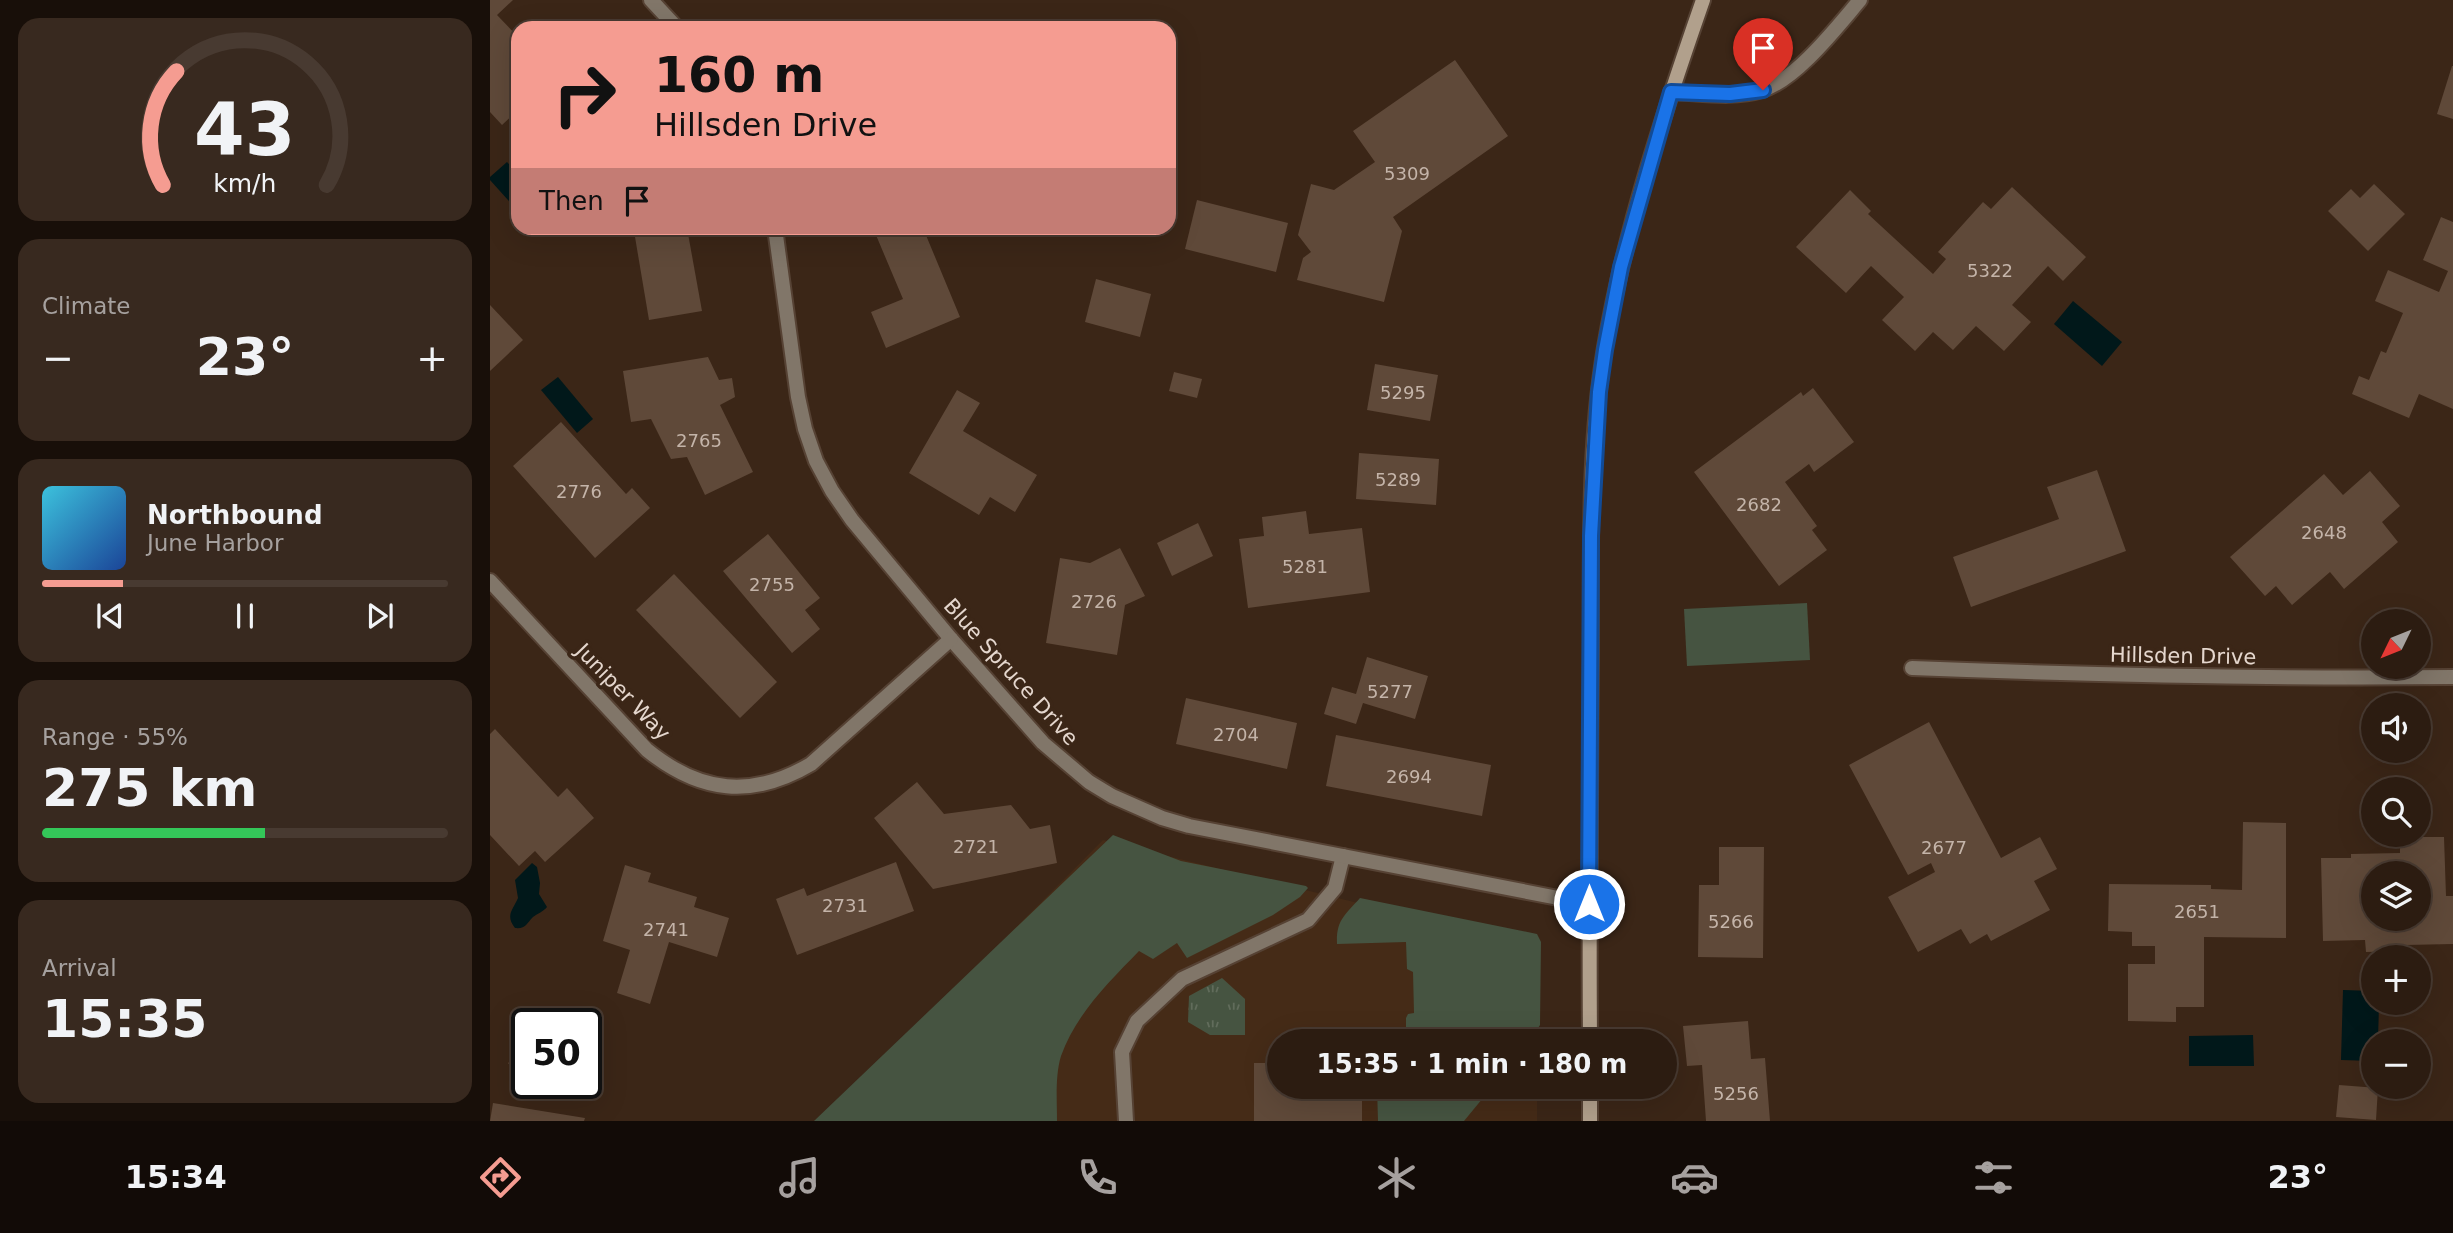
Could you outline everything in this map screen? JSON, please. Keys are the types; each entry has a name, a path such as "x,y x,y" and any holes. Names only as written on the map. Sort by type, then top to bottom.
{"main road":[{"path":"1590,1029 1591,536 1599,392 1621,267 1671,92 1703,0"},
{"path":"1590,1099 1590,1121"}],"street":[{"path":"651,0 670,21"},
{"path":"1671,92 1730,94 1763,90 1796,71 1860,0"},
{"name":"Blue Spruce Drive","path":"776,235 798,397 805,429 832,491 852,520 951,639 1043,743 1089,782 1112,796 1161,818 1189,826 1589,904"},
{"name":"Juniper Way","path":"490,581 647,750 683,775 725,787 771,783 792,776 811,764 951,639"},
{"name":"Hillsden Drive","path":"1912,668 2288,679 2453,677"},
{"path":"1126,1121 1122,1052 1137,1021 1182,979 1308,920 1335,888 1343,856"}],"shaded area":[{"path":"1103,840 1536,947 1537,1029 1267,1029 1267,1099 1537,1099 1537,1121 823,1121"}],"green space":[{"path":"1807,603 1810,660 1687,666 1684,609"},
{"path":"1113,835 1181,861 1308,888 1300,897 1273,915 1187,958 1177,943 1153,959 1139,951 1094,999 1067,1041 1058,1072 1057,1121 814,1121"},
{"path":"1360,898 1537,934 1541,942 1540,1025 1538,1029 1406,1029 1408,1014 1414,1013 1413,972 1407,969 1406,942 1337,944 1338,929 1346,914"},
{"path":"1222,978 1245,999 1245,1035 1210,1035 1188,1022 1189,996"},
{"path":"1377,1099 1482,1099 1464,1121 1378,1121"}],"water":[{"path":"507,162 511,166 511,203 490,180"},
{"path":"2073,301 2122,342 2102,366 2054,324"},
{"path":"558,377 593,419 577,433 541,390"},
{"path":"532,863 537,867 539,894 547,907 524,927 515,928 510,916 518,898 515,880"},
{"path":"2343,990 2361,991 2361,1015 2379,1015 2378,1029 2361,1029 2361,1061 2341,1060"},
{"path":"2253,1035 2254,1066 2189,1066 2189,1036"}],"building":[{"path":"490,0 513,0 497,15 511,30 511,117 502,125 490,112"},
{"path":"1455,60 1508,136 1393,217 1402,231 1384,302 1297,280 1303,258 1311,252 1298,235 1311,184 1334,190 1375,162 1353,131"},
{"path":"2453,66 2453,119 2437,114"},
{"path":"2374,184 2405,214 2368,251 2328,211 2351,189 2360,198"},
{"path":"2012,187 2086,257 2063,281 2048,266 2012,305 2031,322 2004,351 1976,326 1953,350 1933,332 1915,351 1882,320 1904,297 1871,266 1846,293 1796,247 1850,190 1871,211 1868,214 1933,274 1946,259 1938,252 1983,202 1991,209"},
{"path":"1197,200 1288,223 1276,272 1185,249"},
{"path":"2441,217 2453,222 2453,409 2419,394 2409,418 2352,394 2359,376 2369,380 2381,351 2386,353 2403,313 2375,301 2388,270 2439,292 2448,271 2423,260"},
{"path":"635,235 688,235 702,311 649,320"},
{"path":"876,235 926,235 960,317 886,348 871,312 903,299"},
{"path":"1096,279 1151,294 1140,337 1085,322"},
{"path":"490,305 523,340 490,371"},
{"path":"708,357 719,380 732,378 735,397 720,405 753,472 705,495 687,457 671,459 651,419 631,422 623,371"},
{"path":"1375,364 1438,375 1430,421 1367,410"},
{"path":"1174,372 1202,379 1197,398 1169,391"},
{"path":"1813,388 1854,442 1814,472 1809,464 1785,482 1817,526 1812,530 1827,550 1779,586 1694,472 1801,392 1803,396"},
{"path":"957,390 980,403 963,431 1037,475 1015,512 990,497 979,515 909,473"},
{"path":"561,422 626,494 632,488 650,508 595,558 513,466"},
{"path":"1359,453 1439,459 1436,505 1356,499"},
{"path":"2097,470 2126,551 1971,607 1953,557 2059,519 2047,487"},
{"path":"2370,471 2400,506 2382,522 2398,542 2344,589 2330,572 2292,605 2276,586 2265,596 2230,557 2324,474 2343,495"},
{"path":"1306,511 1309,534 1362,528 1370,592 1248,608 1239,539 1264,536 1262,517"},
{"path":"1198,523 1213,556 1172,576 1157,543"},
{"path":"768,534 820,598 805,610 820,629 792,653 723,571"},
{"path":"1120,548 1145,596 1125,605 1117,655 1046,643 1060,558 1090,563"},
{"path":"674,574 777,682 740,718 636,610"},
{"path":"1367,657 1428,676 1415,719 1363,703 1356,724 1324,714 1332,687 1356,694"},
{"path":"1186,698 1297,723 1287,769 1176,744"},
{"path":"1929,722 2001,858 2040,837 2057,869 2034,881 2050,910 1991,941 1987,934 1970,944 1961,929 1918,952 1888,897 1935,872 1931,863 1908,875 1849,765"},
{"path":"495,729 558,797 567,788 594,818 545,862 535,851 519,866 490,835 490,734"},
{"path":"1336,735 1491,765 1482,816 1326,786"},
{"path":"917,782 944,814 1011,805 1030,829 1050,825 1057,863 933,889 874,818"},
{"path":"2243,822 2286,823 2286,938 2204,937 2204,1007 2176,1007 2176,1022 2128,1021 2128,964 2155,964 2155,946 2132,946 2132,932 2108,931 2109,884 2211,885 2211,889 2242,890"},
{"path":"2431,837 2444,837 2446,896 2453,896 2453,944 2365,945 2365,940 2323,941 2321,858 2351,858 2351,854 2400,853 2400,847 2431,847"},
{"path":"1719,847 1764,847 1763,958 1698,957 1699,885 1719,885"},
{"path":"896,862 914,911 797,955 776,899 804,888 807,896"},
{"path":"625,865 651,873 648,882 697,897 694,907 729,918 717,957 669,942 650,1004 617,993 630,950 603,941"},
{"path":"1748,1021 1751,1059 1765,1058 1770,1121 1706,1121 1702,1065 1687,1066 1683,1026"},
{"path":"1254,1063 1267,1063 1267,1099 1362,1099 1362,1121 1254,1121"},
{"path":"2339,1085 2361,1087 2361,1099 2377,1099 2376,1120 2336,1117"},
{"path":"493,1103 585,1118 584,1121 490,1121"}],"route":[{"path":"1589,904 1591,536 1599,392 1612,309 1621,267 1671,92 1730,94 1763,90"}]}
